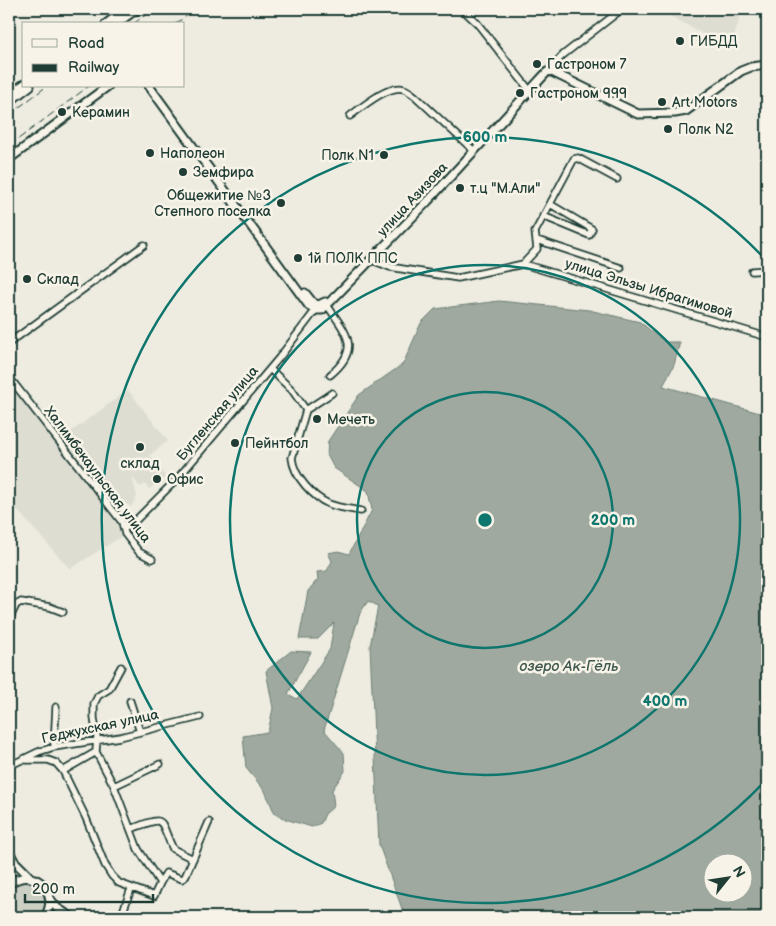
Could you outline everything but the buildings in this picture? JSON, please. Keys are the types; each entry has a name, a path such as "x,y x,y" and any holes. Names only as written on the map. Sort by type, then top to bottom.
{"main road":[{"path":"109,22 126,9"},
{"path":"119,22 137,9"},
{"name":"улица Азизова","path":"322,306 472,149 542,70 551,68 639,112 688,107 743,66 767,63"},
{"name":"улица Азизова","path":"322,306 372,260 428,202 546,72 550,71 638,114 675,113 690,109 741,71 767,63"},
{"path":"9,95 22,85"},
{"path":"9,102 27,88"},
{"path":"73,110 100,88"},
{"path":"9,158 105,88"},
{"path":"149,88 309,306 322,306"},
{"path":"155,88 310,300 322,306"},
{"path":"9,851 14,861 31,878 40,882 45,887 50,899 57,908 72,917"},
{"path":"9,884 20,878 31,878"},
{"path":"47,916 50,899"}],"street":[{"path":"462,9 477,23 527,87"},
{"path":"551,68 564,54 622,9"},
{"path":"350,116 379,95 394,90 405,90 415,96 472,149"},
{"path":"372,260 390,267 458,278 523,264 537,249 535,232 576,158 617,178"},
{"path":"543,216 589,235 592,229 550,204"},
{"path":"537,240 621,268"},
{"path":"9,343 144,245"},
{"name":"улица Эльзы Ибрагимовой","path":"523,264 767,337"},
{"path":"752,271 767,270"},
{"path":"322,306 348,335 348,356 341,366 330,375"},
{"name":"Бугленская улица","path":"125,528 131,525 178,478 322,306"},
{"path":"270,369 292,390 306,410"},
{"name":"Халимбекаульская улица","path":"9,377 122,522 125,534 139,552 152,559"},
{"path":"332,393 306,410 292,458 293,466 303,483 328,504 361,511"},
{"path":"9,620 16,605 21,602 50,607 63,612"},
{"path":"121,667 109,689 95,700 96,752 114,786 138,849 160,883"},
{"path":"130,701 140,732"},
{"path":"54,747 56,707"},
{"name":"Геджухская улица","path":"9,766 38,752 54,747 97,742 200,717"},
{"path":"63,771 96,752"},
{"path":"23,760 48,760 56,763 63,771 86,818 105,865 119,883 152,897 155,895 166,873 182,879 185,878 209,822"},
{"path":"114,786 160,764"},
{"path":"131,828 153,820 159,821 164,825 173,849 193,859"},
{"path":"121,917 131,889"}],"shaded area":[{"path":"657,9 739,9 739,21 730,48"},
{"path":"9,383 122,525 122,536 70,569 9,501"},
{"path":"128,390 168,441 150,455 166,477 149,489 145,484 140,487 132,477 137,496 131,507 99,487 61,439"},
{"path":"25,882 37,887 44,895 45,901 42,912 38,917 12,917 9,914 9,891 18,883"}],"water":[{"name":"озеро Ак-Гёль","path":"499,301 589,310 640,322 665,342 680,342 674,365 663,386 767,415 767,917 405,917 379,845 370,646 378,606 368,601 360,613 324,730 344,753 345,771 332,790 334,806 325,814 321,823 312,827 285,819 275,814 265,791 246,768 243,736 268,732 273,708 266,671 291,651 311,652 288,694 297,699 330,649 334,623 318,639 299,639 308,591 318,579 317,572 327,571 332,561 328,553 338,551 349,554 372,510 368,491 334,468 327,455 328,441 359,395 403,364 421,323 435,309"}],"railway":[{"path":"136,22 154,9"},
{"path":"178,22 196,9"},
{"path":"9,115 44,88"},
{"path":"9,146 86,88"}],"place":[{"name":"ГИБДД","path":"680,41"},
{"name":"Гастроном 7","path":"537,64"},
{"name":"Гастроном 999","path":"520,93"},
{"name":"Art Motors","path":"662,102"},
{"name":"Керамин","path":"62,112"},
{"name":"Полк N2","path":"668,129"},
{"name":"Наполеон","path":"150,153"},
{"name":"Полк N1","path":"384,155"},
{"name":"Земфира","path":"183,172"},
{"name":"т.ц \"М.Али\"","path":"460,188"},
{"name":"Общежитие №3 Степного поселка","path":"281,203"},
{"name":"1й ПОЛК ППС","path":"298,258"},
{"name":"Склад","path":"27,279"},
{"name":"Мечеть","path":"317,419"},
{"name":"Пейнтбол","path":"235,443"},
{"name":"склад","path":"140,447"},
{"name":"Офис","path":"157,479"}]}
